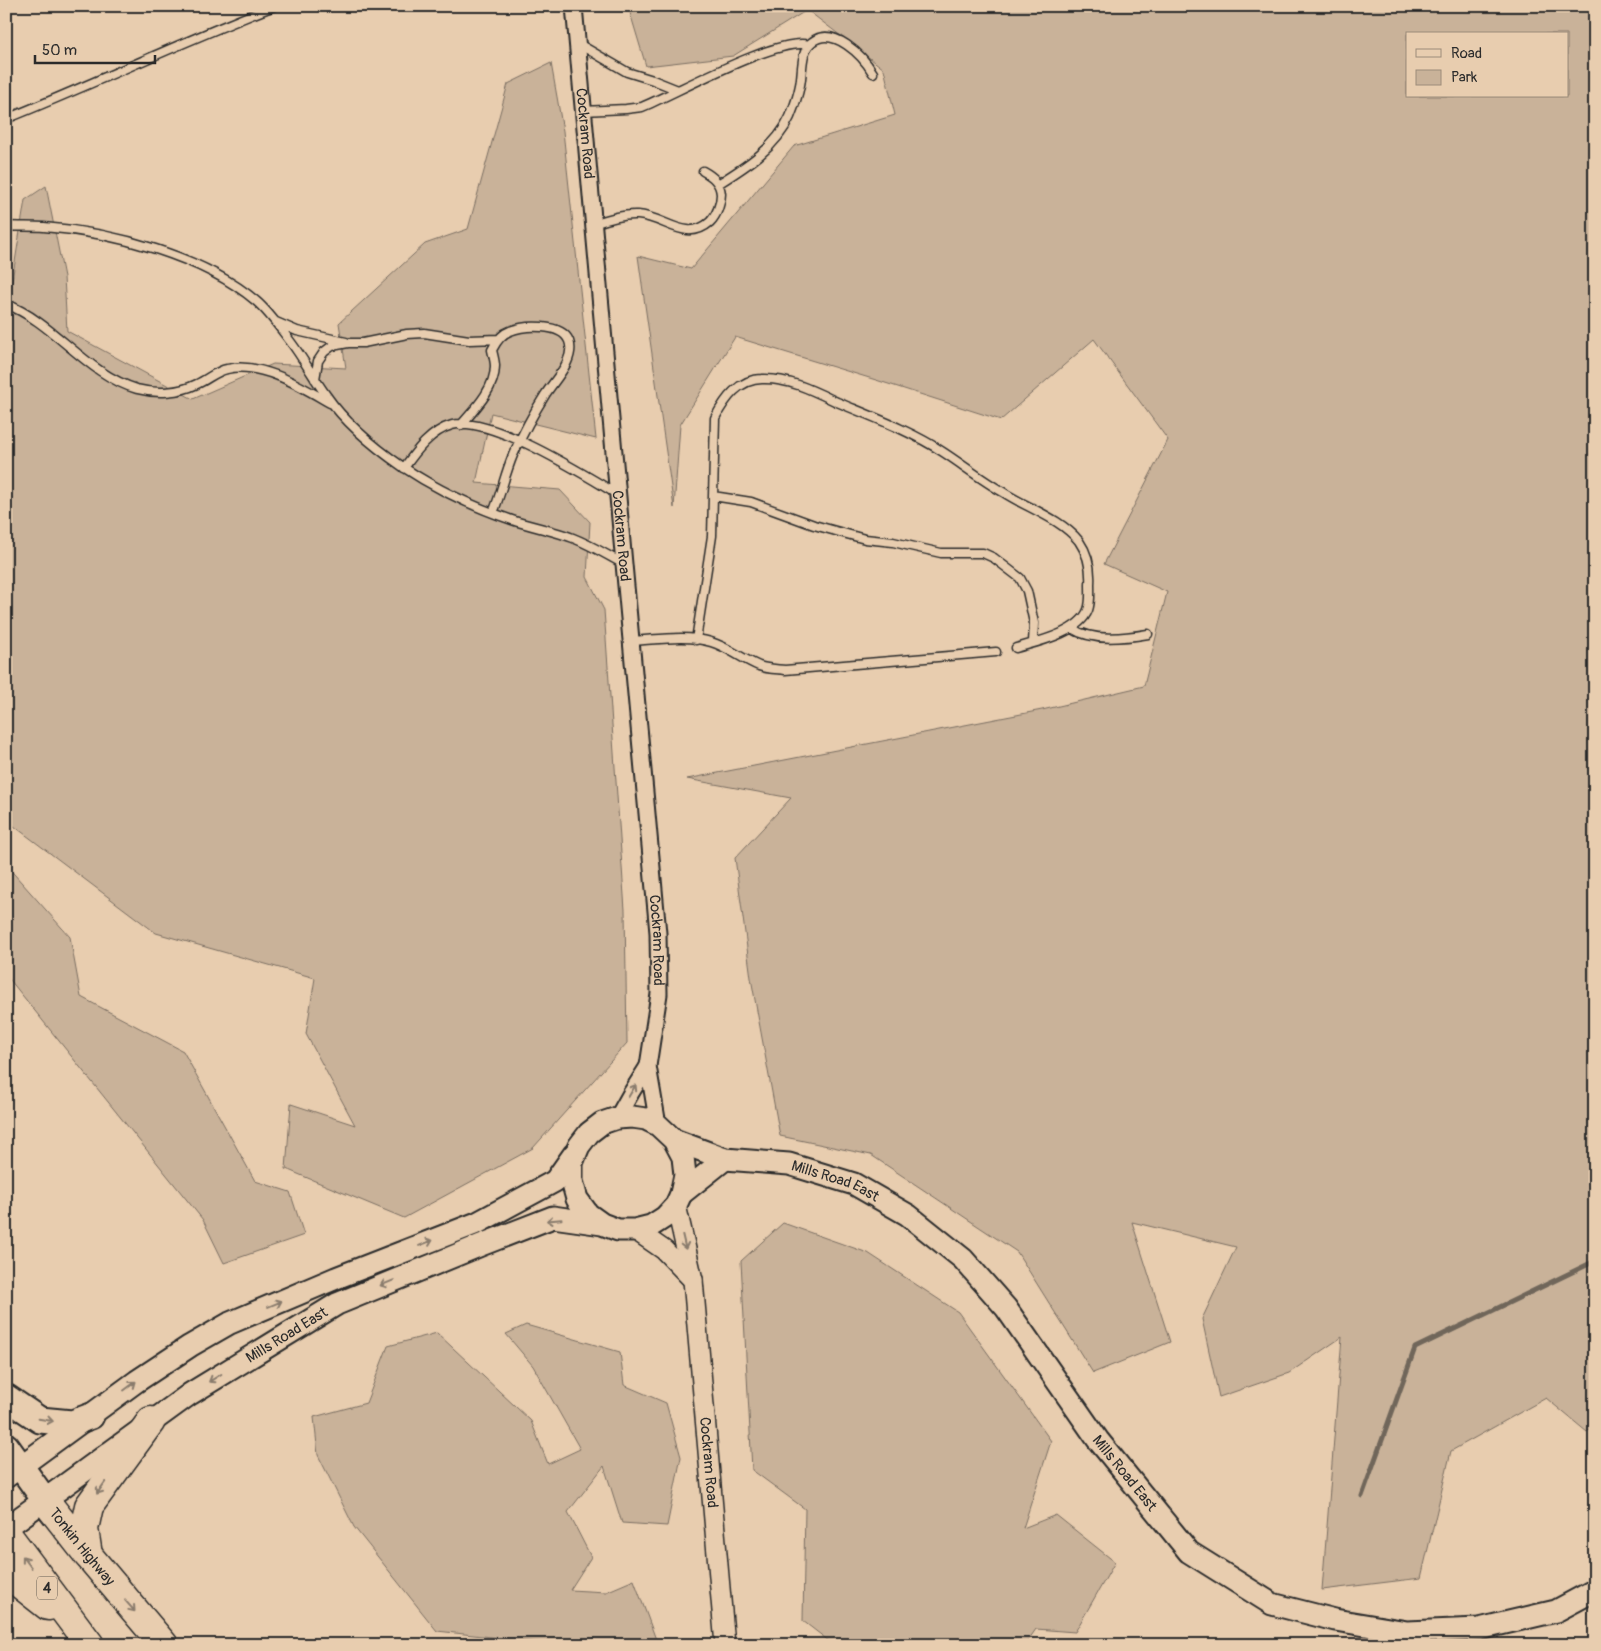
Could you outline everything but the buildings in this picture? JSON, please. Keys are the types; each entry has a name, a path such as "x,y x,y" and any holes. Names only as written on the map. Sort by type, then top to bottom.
{"highway":[{"path":"6,1397 40,1420 72,1423 91,1416"},
{"path":"88,1556 84,1529 89,1506 151,1422"},
{"name":"Tonkin Highway","path":"6,1446 13,1472 44,1499 88,1556 164,1645"},
{"name":"4","path":"6,1533 89,1644"},
{"path":"6,1573 42,1600 89,1644"}],"main road":[{"path":"679,1199 685,1175 683,1157 674,1140 658,1125 646,1119 632,1117 617,1118 602,1123 589,1133 579,1146 572,1163 572,1181 577,1199 588,1214 602,1224 618,1230 635,1230 651,1226 665,1217 679,1199 725,1158"},
{"name":"Mills Road East","path":"674,1140 725,1158 789,1164 854,1184 908,1216 963,1259 1006,1308 1098,1440 1189,1552 1272,1604 1335,1620 1407,1632 1479,1629 1556,1611 1595,1590"},
{"name":"Mills Road East","path":"13,1472 137,1381 190,1346 230,1323 336,1278 477,1223 555,1181 579,1146"},
{"name":"Mills Road East","path":"6,1528 151,1422 215,1378 336,1304 553,1218 602,1224"}],"street":[{"name":"Cockram Road","path":"574,6 658,933 659,994 648,1066 658,1125"},
{"name":"Cockram Road","path":"617,1118 648,1066"},
{"name":"Cockram Road","path":"679,1199 693,1280 725,1645"},
{"path":"635,1230 664,1250 693,1280"}],"lane":[{"path":"6,119 274,6"},
{"path":"718,184 757,157 771,144 789,119 800,86 804,56 809,44 820,38 839,40 862,58 873,73"},
{"path":"577,43 627,72 678,90"},
{"path":"583,111 642,107 739,62 793,44 809,44"},
{"path":"593,224 636,215 647,216 679,229 696,230 713,219 721,201 718,184 712,176 703,171"},
{"path":"6,226 44,227 122,239 179,258 210,271 236,286 257,302 304,360 332,404 351,426 404,468 462,500 493,513 575,538 624,564"},
{"path":"6,304 19,309 106,375 137,388 155,392 182,390 196,385 226,369 240,368 272,373 332,404"},
{"path":"272,320 297,331 348,343"},
{"path":"461,424 477,406 493,378 495,366 492,350 499,339 509,331 530,326 548,327 563,333 569,340 570,350 566,362 540,402 513,456 493,513"},
{"path":"315,379 318,361 324,352 332,346 424,333 469,340 499,339"},
{"path":"696,640 712,536 715,418 721,406 732,392 746,382 761,378 780,380 806,388 900,430 943,452 1004,494 1072,533 1084,550 1090,572 1090,602 1087,612 1078,623 1065,632 1016,648"},
{"path":"404,468 422,445 439,430 461,424 482,427 511,436 617,494"},
{"path":"713,496 751,502 814,525 865,539 892,542 941,552 983,553 994,558 1020,578 1027,591 1034,623 1033,643"},
{"path":"1071,628 1077,632 1105,637 1129,637 1148,634"},
{"path":"631,641 686,638 710,641 729,649 758,666 785,670 996,652"}],"green space":[{"path":"628,6 1595,6 1595,1425 1587,1432 1546,1398 1451,1451 1421,1578 1322,1590 1342,1337 1289,1373 1219,1397 1202,1319 1236,1247 1132,1222 1170,1342 1093,1373 1017,1252 871,1155 780,1136 751,978 735,858 791,798 687,779 1042,710 1144,686 1167,592 1104,564 1168,440 1094,339 1001,420 735,337 680,425 674,508 638,256 691,269 794,146 895,115 884,69 807,10 733,56 646,66"},
{"path":"551,63 563,131 596,439 491,413 476,483 560,490 590,522 587,577 604,610 625,910 627,1043 533,1148 404,1218 286,1169 291,1104 355,1125 306,1034 315,978 156,933 6,820 6,318 25,200 46,186 64,277 67,331 193,399 273,364 346,368 339,323 425,244 468,229 508,84"},
{"path":"6,865 70,937 81,997 183,1051 255,1181 290,1192 304,1235 224,1263 203,1220 6,975"},
{"path":"783,1223 868,1253 958,1312 1051,1441 1023,1528 1056,1515 1115,1562 1075,1632 1036,1629 1025,1645 834,1645 803,1621 805,1509 752,1470 741,1261"},
{"path":"526,1325 620,1352 624,1385 666,1403 681,1457 667,1526 622,1523 604,1466 568,1512 591,1557 570,1590 606,1592 634,1580 658,1645 564,1645 437,1631 354,1527 318,1455 314,1417 366,1403 388,1346 437,1333 531,1421 548,1464 580,1449 533,1366 506,1334"}],"waterway":[{"path":"1362,1496 1415,1348 1595,1261"}]}
